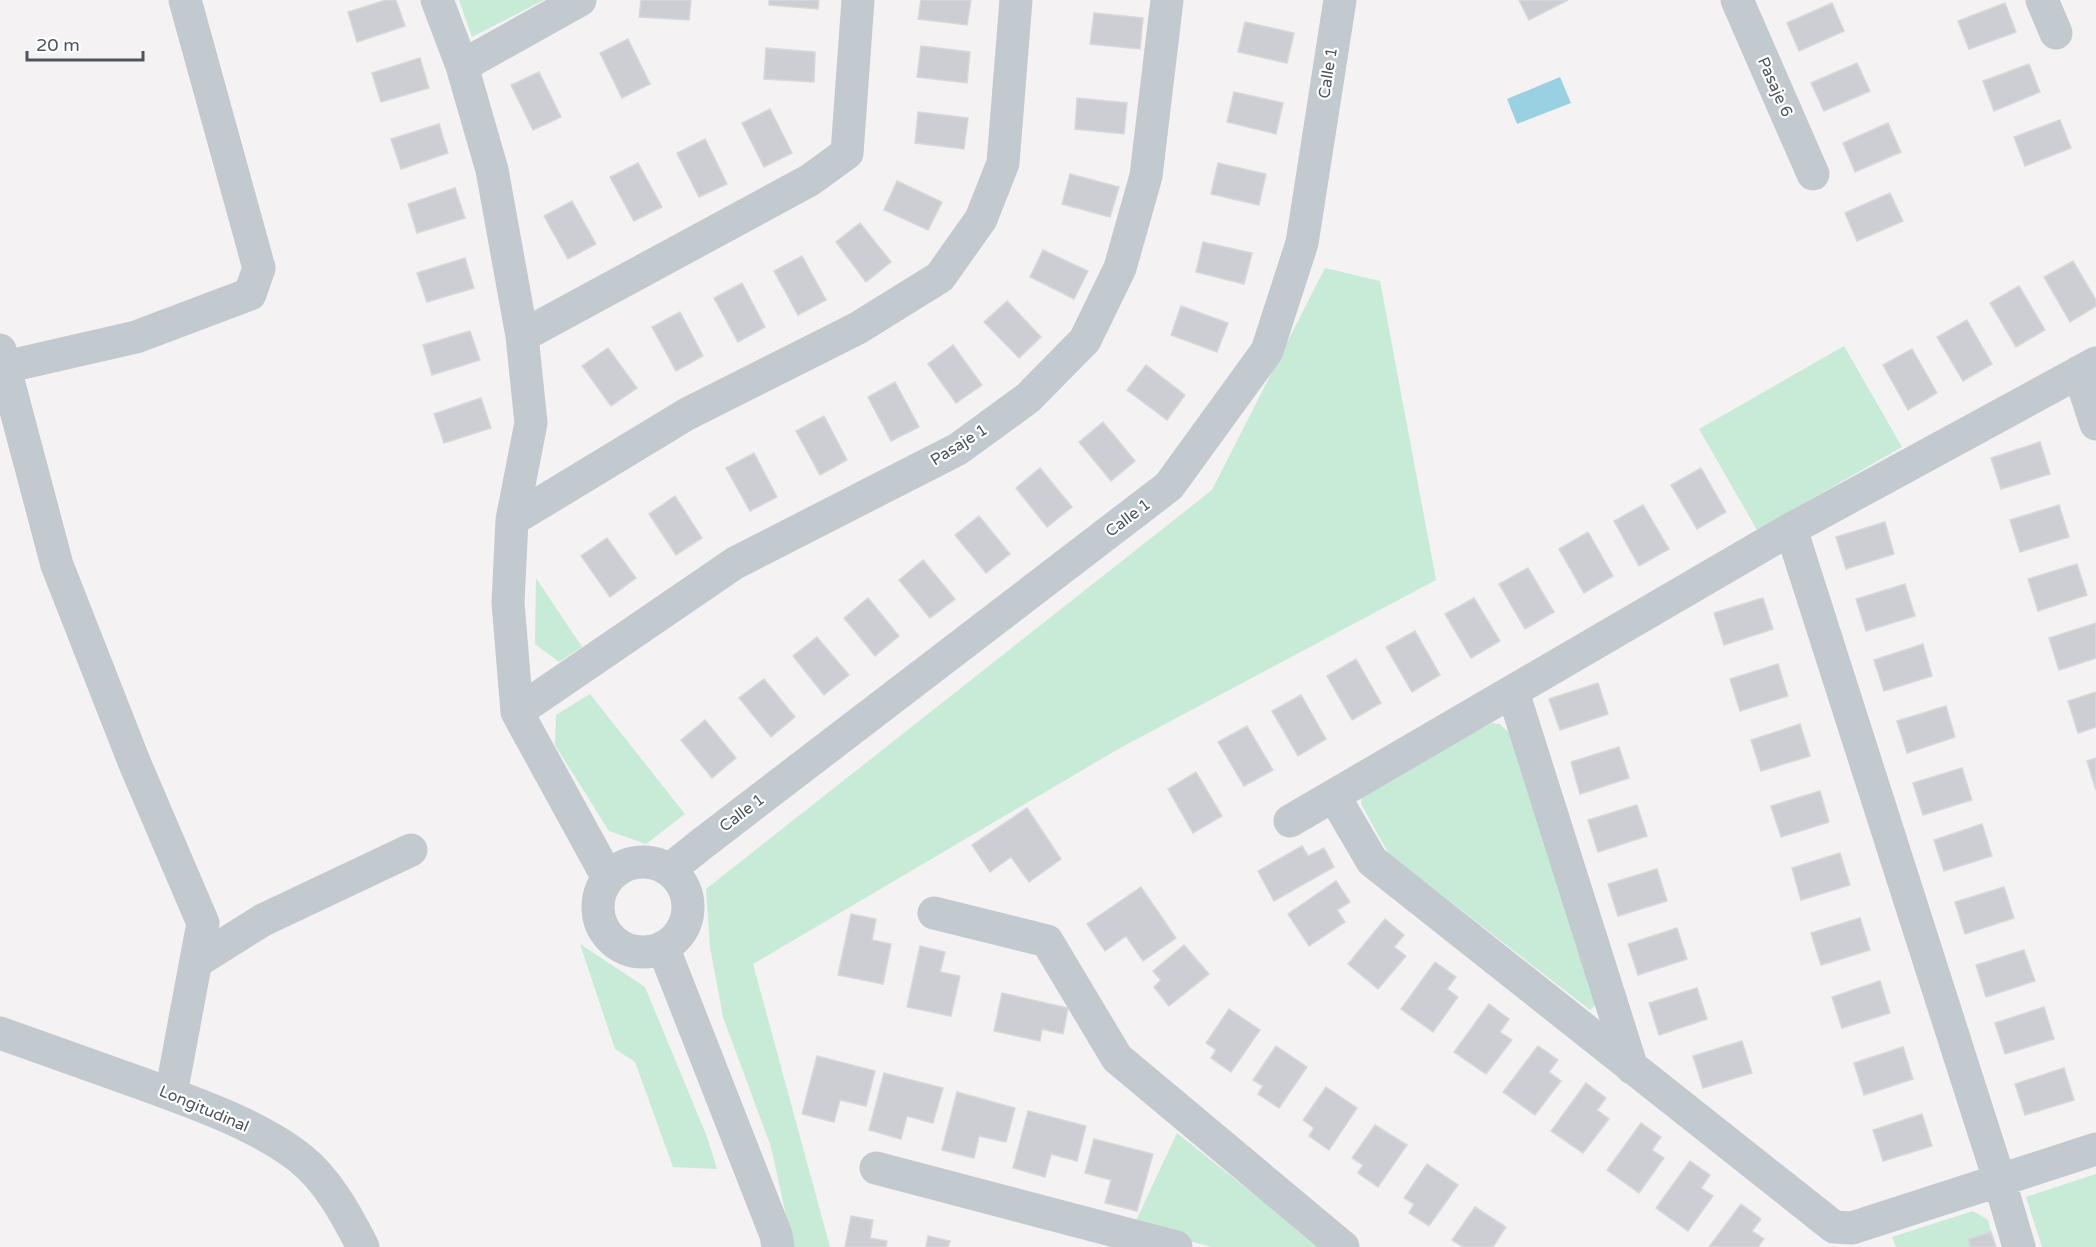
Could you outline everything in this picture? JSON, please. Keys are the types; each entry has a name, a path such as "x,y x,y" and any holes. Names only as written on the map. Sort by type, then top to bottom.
{"street":[{"path":"171,1094 203,923 135,764 57,565 2,359 136,337 250,294 259,268 185,0"},
{"path":"437,0 462,66 492,170 522,336 531,423 512,520 508,603 517,712 608,878"},
{"path":"462,66 580,0"},
{"path":"522,336 810,180 847,153 858,0"},
{"path":"512,520 687,414 858,328 940,277 981,219 1004,163 1016,0"},
{"name":"Pasaje 1","path":"517,712 735,563 958,449 1028,398 1085,340 1120,268 1146,176 1167,0"},
{"name":"Calle 1","path":"669,870 1169,486 1267,351 1302,243 1340,0"},
{"name":"Pasaje 6","path":"1737,0 1813,174"},
{"path":"2042,0 2056,33"},
{"path":"1290,821 1791,529 2087,367 2096,424"},
{"path":"1791,529 2019,1247"},
{"path":"1513,692 1632,1068"},
{"path":"1334,796 1372,861 1834,1227 1852,1228 2096,1149"},
{"path":"196,962 263,920 411,850"},
{"path":"637,862 649,862 669,870 684,888 688,910 680,932 663,947 646,952 629,950 614,941 603,927 598,911 600,894 608,878 616,871 637,862"},
{"path":"934,913 1047,941 1117,1059 1343,1247"},
{"path":"663,947 776,1235 778,1247"},
{"name":"Longitudinal","path":"0,1033 171,1094 240,1123 299,1157 314,1171 330,1192 363,1247"},
{"path":"876,1168 1176,1247"}],"green space":[{"path":"459,0 544,0 472,37"},
{"path":"1325,268 1380,281 1436,580 1120,748 753,964 830,1247 793,1247 771,1147 723,1017 710,947 706,889 1212,490"},
{"path":"1844,346 1902,447 1757,530 1699,429"},
{"path":"536,578 582,647 559,662 535,644"},
{"path":"590,694 685,814 646,844 609,831 555,745 556,715"},
{"path":"1492,723 1500,724 1509,733 1597,1003 1590,1010 1389,854 1361,804 1363,792"},
{"path":"580,944 645,987 707,1137 717,1169 673,1167 635,1062 615,1049"},
{"path":"1177,1133 1320,1247 1212,1247 1133,1227"},
{"path":"2096,1174 2096,1247 2042,1247 2026,1197"},
{"path":"1973,1211 1988,1220 1991,1232 1968,1239 1970,1247 1896,1247 1892,1237"}],"water":[{"path":"1560,77 1571,103 1517,124 1507,99"}],"building":[{"path":"386,0 396,0 405,26 357,42 348,12"},
{"path":"641,0 691,0 689,20 639,17"},
{"path":"769,0 819,0 818,9 769,5"},
{"path":"921,0 971,0 967,25 918,19"},
{"path":"1519,0 1568,0 1529,20"},
{"path":"1832,3 1844,31 1799,51 1787,23"},
{"path":"2005,3 2016,32 1969,49 1958,21"},
{"path":"1094,13 1143,18 1140,49 1090,44"},
{"path":"1245,22 1294,33 1287,63 1238,52"},
{"path":"628,39 650,84 622,98 600,53"},
{"path":"921,46 970,52 967,83 917,77"},
{"path":"766,48 815,52 814,82 764,79"},
{"path":"420,58 429,88 381,102 372,73"},
{"path":"1857,63 1870,91 1824,111 1811,83"},
{"path":"2029,64 2040,92 1994,111 1983,81"},
{"path":"539,72 561,117 533,130 511,85"},
{"path":"1234,92 1283,103 1276,134 1227,122"},
{"path":"1077,98 1127,103 1124,134 1075,129"},
{"path":"770,109 792,153 764,167 742,123"},
{"path":"918,112 968,118 964,149 915,143"},
{"path":"2060,120 2071,148 2025,166 2014,137"},
{"path":"1888,123 1901,152 1855,172 1843,143"},
{"path":"439,124 448,153 401,169 391,139"},
{"path":"705,139 727,184 699,197 677,153"},
{"path":"638,163 662,207 634,221 610,177"},
{"path":"1218,163 1266,174 1259,205 1211,194"},
{"path":"1070,174 1119,187 1110,217 1062,204"},
{"path":"897,181 942,202 928,230 884,210"},
{"path":"455,188 465,218 417,233 408,204"},
{"path":"1890,193 1903,221 1857,241 1845,213"},
{"path":"572,201 596,244 568,259 544,216"},
{"path":"860,223 891,262 866,282 836,242"},
{"path":"1203,242 1252,253 1244,284 1196,272"},
{"path":"1043,250 1088,271 1074,299 1030,277"},
{"path":"802,256 826,300 798,315 774,271"},
{"path":"465,258 474,288 427,302 417,273"},
{"path":"2073,261 2096,300 2096,306 2070,322 2044,277"},
{"path":"742,283 765,327 738,342 714,298"},
{"path":"2019,286 2045,330 2016,347 1990,303"},
{"path":"1007,301 1041,337 1019,358 984,322"},
{"path":"1181,306 1228,323 1217,352 1171,335"},
{"path":"680,312 703,356 676,371 652,327"},
{"path":"1967,320 1992,364 1963,381 1937,337"},
{"path":"470,331 480,360 432,375 423,345"},
{"path":"953,345 982,385 956,403 928,364"},
{"path":"608,348 637,388 611,406 582,366"},
{"path":"1912,349 1937,393 1908,410 1883,365"},
{"path":"1146,365 1185,395 1167,420 1127,390"},
{"path":"895,382 919,427 891,441 868,397"},
{"path":"481,398 491,428 444,443 434,414"},
{"path":"824,416 847,460 820,475 796,431"},
{"path":"1103,422 1135,461 1111,481 1079,442"},
{"path":"2040,442 2050,474 2001,489 1991,458"},
{"path":"754,453 777,497 750,511 726,468"},
{"path":"1040,468 1072,507 1047,527 1016,488"},
{"path":"1701,468 1726,512 1697,529 1671,485"},
{"path":"675,496 702,538 676,555 649,514"},
{"path":"1643,505 1669,549 1639,566 1614,521"},
{"path":"2059,505 2069,537 2020,552 2010,520"},
{"path":"979,516 1010,554 986,573 955,535"},
{"path":"1885,522 1894,554 1846,569 1836,537"},
{"path":"1588,532 1613,576 1584,593 1559,549"},
{"path":"607,538 636,578 610,597 581,556"},
{"path":"923,560 955,599 930,618 899,580"},
{"path":"2077,564 2087,595 2038,611 2028,579"},
{"path":"1528,568 1554,612 1525,629 1499,584"},
{"path":"1905,584 1915,616 1866,631 1856,599"},
{"path":"868,598 899,636 875,656 844,618"},
{"path":"1474,598 1500,641 1471,658 1445,614"},
{"path":"1763,598 1773,629 1724,645 1714,613"},
{"path":"2096,623 2096,658 2059,670 2049,638"},
{"path":"1415,631 1440,675 1412,692 1386,647"},
{"path":"817,637 849,675 824,695 793,656"},
{"path":"1923,644 1932,676 1884,691 1874,660"},
{"path":"1356,659 1381,703 1352,720 1327,676"},
{"path":"1778,664 1788,696 1740,711 1730,679"},
{"path":"764,679 795,717 771,737 739,698"},
{"path":"1598,683 1608,714 1560,730 1549,699"},
{"path":"2096,692 2096,727 2078,733 2068,701"},
{"path":"1301,695 1326,739 1298,756 1272,711"},
{"path":"1946,706 1955,737 1907,753 1897,721"},
{"path":"705,720 736,758 712,778 681,740"},
{"path":"1800,724 1810,756 1761,771 1751,740"},
{"path":"1247,726 1273,770 1244,786 1218,742"},
{"path":"1619,747 1629,778 1580,794 1571,762"},
{"path":"2096,758 2096,790 2087,761"},
{"path":"1962,768 1972,800 1923,815 1913,783"},
{"path":"1196,772 1222,816 1193,833 1168,789"},
{"path":"1820,791 1829,822 1781,837 1771,806"},
{"path":"1637,805 1647,836 1598,852 1588,820"},
{"path":"1027,808 1061,859 1029,882 1011,857 990,872 972,845"},
{"path":"1982,824 1992,856 1944,871 1934,840"},
{"path":"1302,846 1308,856 1324,848 1334,867 1274,901 1258,871"},
{"path":"1840,853 1850,885 1801,900 1792,868"},
{"path":"1657,869 1667,901 1618,916 1608,884"},
{"path":"1336,881 1350,902 1337,910 1345,922 1309,946 1288,914"},
{"path":"1141,887 1176,938 1143,961 1126,936 1105,951 1087,924"},
{"path":"2004,887 2014,918 1965,934 1955,902"},
{"path":"851,914 876,919 872,940 891,944 883,984 838,975"},
{"path":"1860,918 1870,950 1821,965 1811,933"},
{"path":"1385,919 1404,935 1394,947 1406,956 1378,989 1348,964"},
{"path":"1677,928 1687,959 1638,975 1628,944"},
{"path":"1184,945 1209,974 1169,1006 1154,987 1161,980 1153,971"},
{"path":"920,946 945,952 940,972 960,976 951,1016 907,1007"},
{"path":"2024,950 2035,981 1986,997 1976,965"},
{"path":"1435,962 1456,977 1447,989 1458,997 1433,1032 1401,1009"},
{"path":"1880,981 1890,1013 1842,1028 1832,997"},
{"path":"1697,988 1707,1019 1659,1035 1649,1003"},
{"path":"1002,993 1068,1008 1063,1034 1042,1029 1040,1041 994,1031"},
{"path":"1489,1004 1509,1019 1500,1032 1512,1040 1486,1074 1454,1052"},
{"path":"2044,1007 2054,1039 2005,1054 1995,1023"},
{"path":"1229,1009 1260,1030 1231,1072 1211,1058 1216,1050 1206,1043"},
{"path":"1742,1041 1752,1073 1703,1088 1693,1056"},
{"path":"1276,1046 1307,1067 1279,1108 1258,1094 1263,1086 1253,1080"},
{"path":"1538,1046 1558,1060 1549,1072 1561,1081 1535,1115 1503,1092"},
{"path":"1903,1047 1913,1079 1864,1095 1854,1063"},
{"path":"817,1056 875,1071 866,1106 840,1100 834,1122 802,1114"},
{"path":"2064,1068 2074,1100 2025,1115 2015,1084"},
{"path":"884,1073 943,1088 933,1123 907,1116 901,1139 869,1130"},
{"path":"1586,1083 1606,1098 1597,1110 1609,1119 1583,1153 1551,1131"},
{"path":"1326,1087 1357,1108 1329,1150 1309,1136 1314,1128 1303,1120"},
{"path":"957,1092 1015,1108 1006,1142 979,1136 974,1158 942,1150"},
{"path":"1028,1111 1086,1126 1077,1161 1051,1154 1045,1177 1013,1168"},
{"path":"1922,1114 1932,1146 1883,1161 1873,1130"},
{"path":"1641,1123 1661,1137 1652,1150 1664,1158 1639,1193 1607,1170"},
{"path":"1375,1125 1407,1145 1378,1187 1358,1173 1363,1165 1352,1158"},
{"path":"1094,1139 1153,1154 1137,1211 1105,1203 1111,1180 1085,1173"},
{"path":"1690,1161 1710,1175 1701,1188 1713,1196 1688,1231 1656,1208"},
{"path":"1427,1164 1458,1185 1429,1226 1409,1213 1414,1204 1404,1198"},
{"path":"1741,1204 1761,1219 1752,1231 1764,1239 1758,1247 1709,1247"},
{"path":"1475,1207 1506,1227 1493,1247 1463,1247 1452,1240"},
{"path":"851,1216 873,1220 870,1238 887,1241 886,1247 845,1247"},
{"path":"1991,1232 1996,1247 1970,1247 1968,1239"},
{"path":"928,1236 950,1241 948,1247 926,1247"}]}
